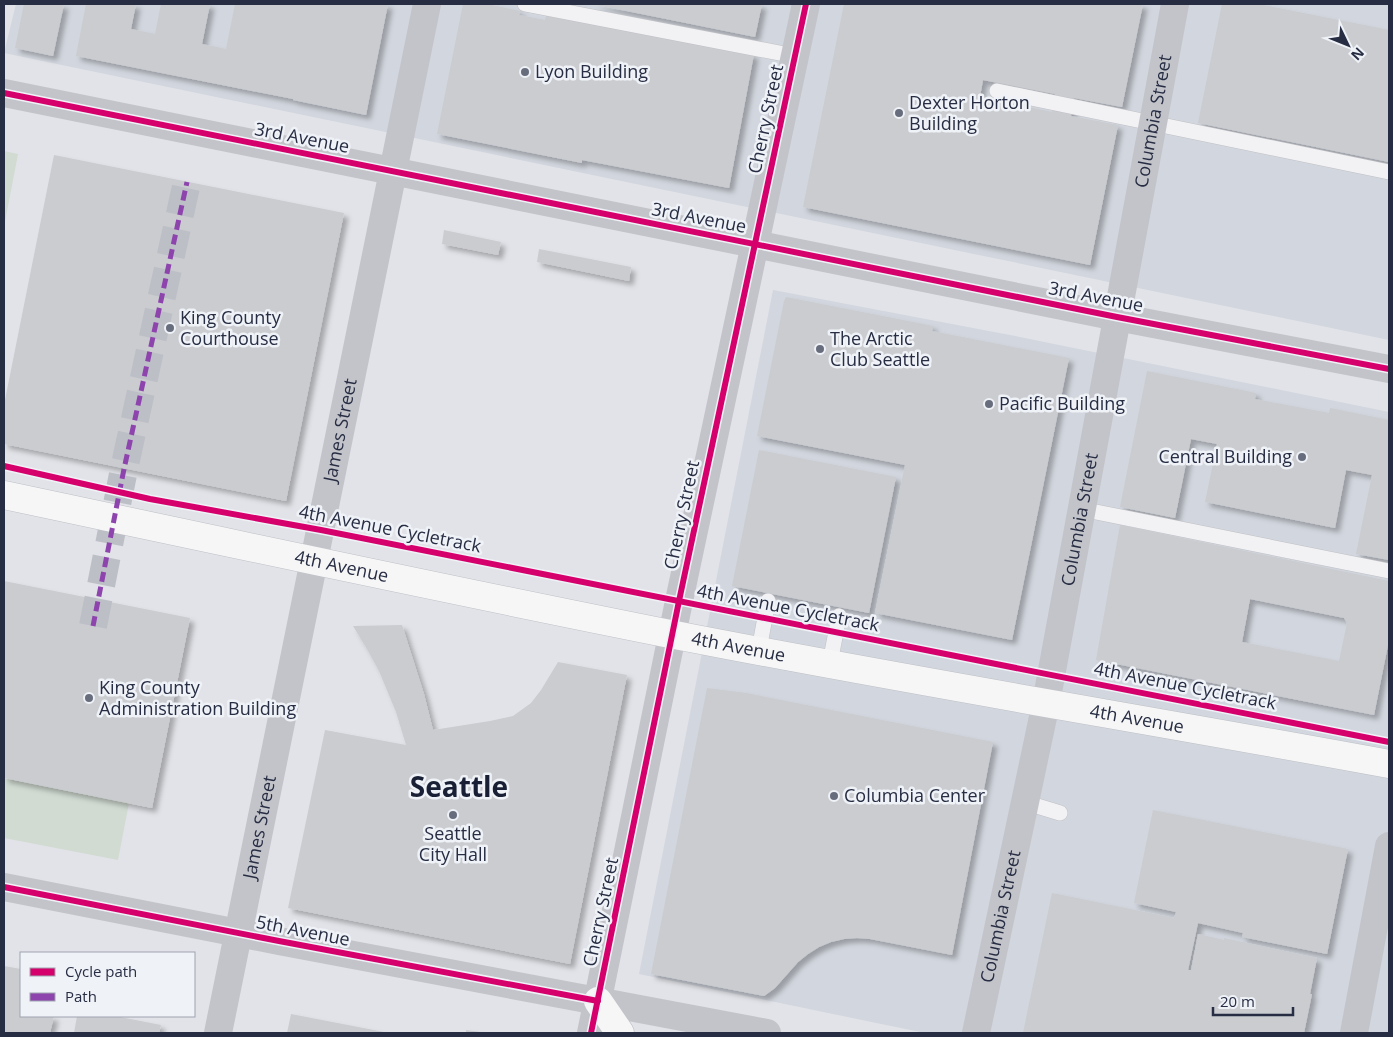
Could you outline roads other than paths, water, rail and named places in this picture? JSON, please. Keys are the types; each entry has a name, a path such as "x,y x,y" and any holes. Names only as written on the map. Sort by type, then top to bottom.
{"main road":[{"name":"James Street","path":"218,1033 427,4"},
{"name":"Cherry Street","path":"591,1033 672,634 806,4"},
{"name":"Columbia Street","path":"976,1033 1046,702 1175,4"},
{"name":"3rd Avenue","path":"4,93 1117,317 1389,369"},
{"name":"4th Avenue","path":"4,495 672,634 1389,764"},
{"path":"1354,1033 1389,846"},
{"name":"5th Avenue","path":"4,887 238,934 767,1033"},
{"path":"598,1001 620,1033"}],"lane":[{"path":"525,4 795,56"},
{"path":"997,91 1389,172"},
{"path":"1081,509 1389,571"},
{"path":"759,650 768,601"},
{"path":"830,663 839,616"},
{"path":"1024,802 1060,813"}],"tunnel":[{"path":"93,626 124,469 187,182"}],"place":[{"name":"Lyon Building","path":"525,72"},
{"name":"Dexter Horton Building","path":"899,113"},
{"name":"King County Courthouse","path":"170,328"},
{"name":"The Arctic Club Seattle","path":"820,349"},
{"name":"Pacific Building","path":"989,404"},
{"name":"Central Building","path":"1302,457"},
{"name":"King County Administration Building","path":"89,698"},
{"name":"Columbia Center","path":"834,796"},
{"name":"Seattle City Hall","path":"453,815"}],"district":[{"name":"Seattle","path":"459,787"}]}
